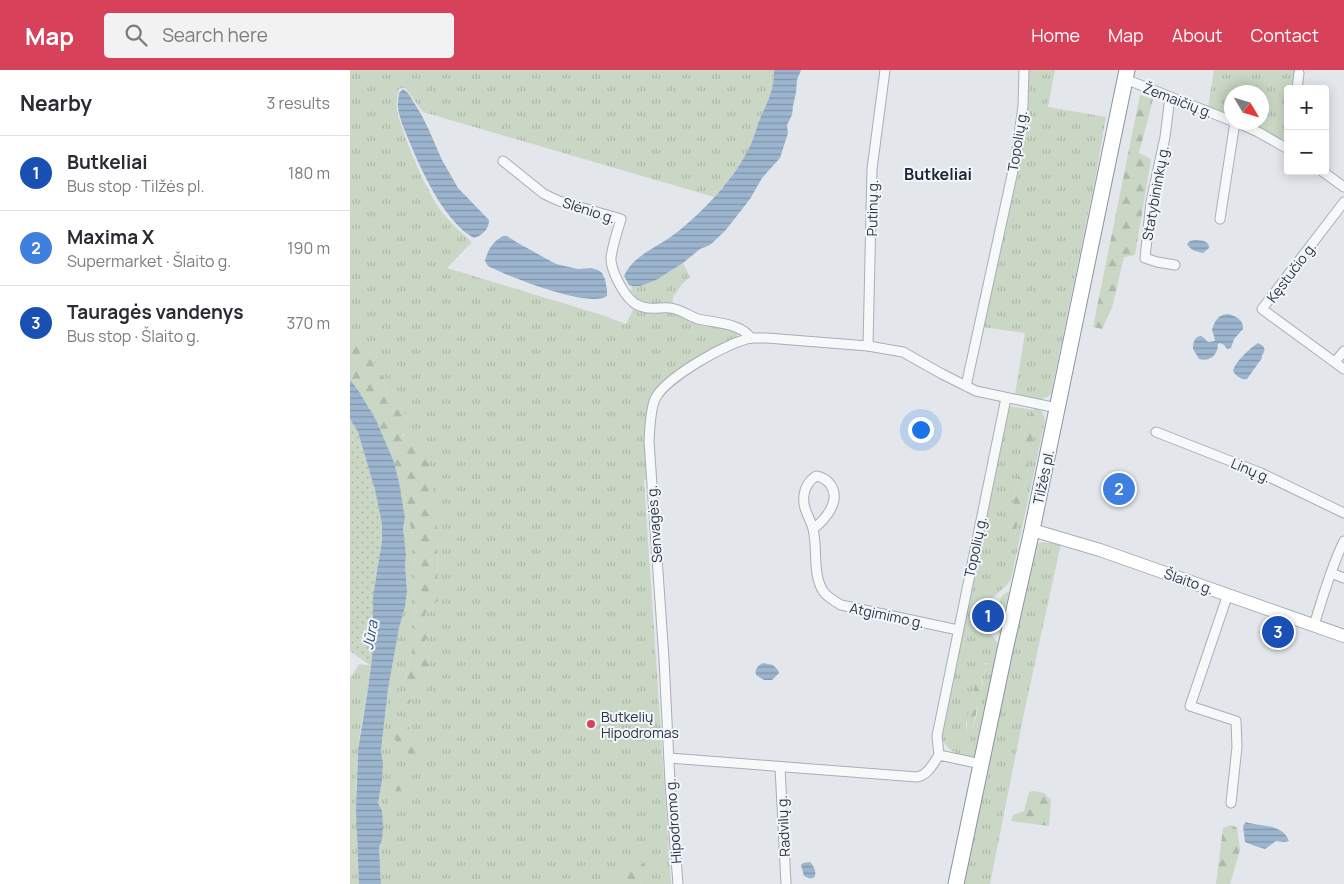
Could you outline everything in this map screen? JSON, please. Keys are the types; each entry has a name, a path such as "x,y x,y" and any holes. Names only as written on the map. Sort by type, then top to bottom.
{"highway":[{"name":"Tilžės pl.","path":"956,884 1032,530 1126,75"}],"main road":[{"name":"Šlaito g.","path":"1032,530 1100,550 1344,636"}],"street":[{"name":"Putinų g.","path":"868,346 872,169 885,70"},
{"name":"Topolių g.","path":"966,386 1016,157 1023,106 1024,70"},
{"path":"1298,85 1300,73"},
{"name":"Žemaičių g.","path":"1126,75 1170,97 1224,118"},
{"name":"Statybininkų g.","path":"1170,97 1165,137 1151,202 1145,258 1176,265"},
{"path":"1220,219 1234,130"},
{"path":"1253,130 1284,147"},
{"name":"Slėnio g.","path":"503,161 544,194 559,201 621,220 611,259 617,279 632,302 652,309 670,308 679,310 698,319 740,328 751,338"},
{"path":"1328,175 1344,187"},
{"name":"Kęstučio g.","path":"1344,202 1262,308 1344,369"},
{"name":"Senvagės g.","path":"669,758 649,441 655,400 662,390 675,378 727,347 751,338 767,338 891,349 903,352 976,391 1057,408"},
{"path":"1336,362 1344,351"},
{"name":"Topolių g.","path":"939,755 937,736 1006,398"},
{"name":"Linų g.","path":"1156,432 1262,473 1344,513"},
{"name":"Atgimimo g.","path":"813,529 826,518 834,498 832,486 827,480 816,476 809,482 804,495 805,511 813,529 818,578 822,590 828,597 841,605 958,630"},
{"path":"1314,625 1338,552 1344,541"},
{"path":"1331,573 1344,578"},
{"path":"1228,594 1190,706 1236,721 1237,747 1231,803"},
{"path":"669,758 917,777 923,776 939,755 981,764"},
{"name":"Hipodromo g.","path":"669,758 678,884"},
{"name":"Radvilų g.","path":"780,767 786,884"}],"green space":[{"path":"350,70 774,70 771,90 750,147 734,173 714,197 423,112 405,88 399,89 397,98 398,114 403,131 430,193 447,218 472,242 447,268 626,324 638,300 631,291 632,286 652,281 683,263 690,277 673,297 672,313 732,329 738,333 737,337 669,376 662,384 646,435 646,479 644,480 671,884 640,884 645,876 618,876 622,884 381,884 379,847 382,840 382,811 378,803 383,764 381,750 388,689 407,591 403,528 405,518 410,524 413,535 415,569 414,643 405,678 419,685 428,670 424,642 430,635 423,620 426,613 438,601 437,530 414,438 406,437 402,433 406,417 388,397 382,375 354,333 350,334"},
{"path":"1028,70 1055,70 1048,107 1106,117 1051,394 1043,399 1015,394 1025,333 982,327 1022,145"},
{"path":"1214,70 1303,70 1295,85 1284,85 1283,141 1260,130 1269,130 1269,85 1224,85 1224,114 1208,108"},
{"path":"1140,95 1153,99 1139,153 1151,159 1135,255 1124,257 1112,308 1102,329 1093,327"},
{"path":"354,333 382,375 388,397 405,414 406,420 402,433 404,436 416,439 427,458 430,473 437,530 438,601 426,613 423,620 431,627 430,635 424,642 428,670 419,686 411,686 405,679 414,643 415,569 413,535 410,524 405,518 394,462 376,420 350,380 350,334"},
{"path":"399,365 408,383 399,387 391,369"},
{"path":"1009,406 1034,410 1035,407 1043,414 1045,421 1011,579 991,599 987,616 980,616 978,624 984,626 998,643 975,757 964,757 946,746 941,737","holes":["1031,413 1038,424 1035,431 1014,541 1004,542 1014,500 1025,431","987,663 987,669 982,677 983,683 968,753 965,741 967,736 966,723 973,710 971,701 981,664"]},
{"path":"1035,412 1038,424 1035,431 1014,541 1011,546 1007,547 1004,542 1014,500 1025,431 1031,413"},
{"path":"350,419 358,432 375,490 382,524 382,541 373,596 371,666 350,651"},
{"path":"1042,542 1061,544 1024,713 990,884 964,884 1031,554 1038,544"},
{"path":"1009,592 1000,634 995,625 1001,597"},
{"path":"983,663 988,665 982,677 982,687 968,753 966,752 965,741 967,736 967,716 972,709 971,697 975,691 976,675"},
{"path":"359,664 371,666 359,739 357,766 356,800 359,884 350,884 350,675 352,676"},
{"path":"409,697 411,700 407,706 400,708 396,704 398,698"},
{"path":"397,725 407,725 418,739 425,753 422,760 418,763 415,758 400,747 393,737"},
{"path":"402,782 412,791 400,799 394,809 387,803 389,797 394,795 397,787"},
{"path":"1029,792 1044,793 1051,800 1049,826 1011,821 1013,815 1024,811"},
{"path":"1232,825 1237,828 1240,850 1230,884 1216,884 1223,828"},
{"path":"638,860 644,864 645,876 640,884 622,884 618,876 623,866"}],"water":[{"path":"774,70 801,70 797,80 792,115 787,125 788,133 780,158 762,178 750,199 725,231 710,245 700,249 683,263 656,280 640,286 629,285 624,276 628,268 640,256 686,225 728,182 744,158 751,143 769,97 773,84"},
{"path":"403,89 408,93 421,114 442,160 458,188 489,220 487,229 477,237 474,238 454,222 437,198 423,172 399,113 399,93"},
{"path":"503,236 507,236 556,264 578,269 591,268 598,270 605,279 607,296 598,299 567,295 512,277 488,266 485,261 489,250"},
{"path":"1194,240 1202,240 1208,243 1209,248 1203,253 1190,248 1187,244"},
{"path":"1228,314 1239,319 1243,326 1243,329 1234,339 1231,348 1227,349 1220,343 1213,357 1203,360 1199,359 1193,349 1195,339 1201,336 1208,342 1215,341 1212,330 1214,323 1219,317"},
{"path":"1258,343 1264,348 1262,358 1247,379 1237,376 1233,371 1234,367"},
{"path":"350,380 376,420 394,462 405,518 403,528 407,591 388,689 381,750 383,764 378,803 382,811 383,827 382,840 379,847 381,884 359,884 356,810 358,750 373,648 373,596 382,541 382,524 375,490 358,432 350,419"},
{"path":"763,663 773,665 778,670 779,673 772,680 764,680 756,675 757,668"},
{"path":"1246,822 1276,828 1286,835 1289,841 1276,841 1265,849 1245,842 1243,826"},
{"path":"810,862 815,872 812,878 804,876 801,865"}],"place":[{"name":"Maxima X","path":"1119,489"},
{"name":"Butkeliai","path":"988,616"},
{"name":"Tauragės vandenys","path":"1278,632"},
{"name":"Butkelių Hipodromas","path":"591,724"}],"district":[{"name":"Butkeliai","path":"938,174"}],"water label":[{"name":"Jūra","path":"370,635"}]}
